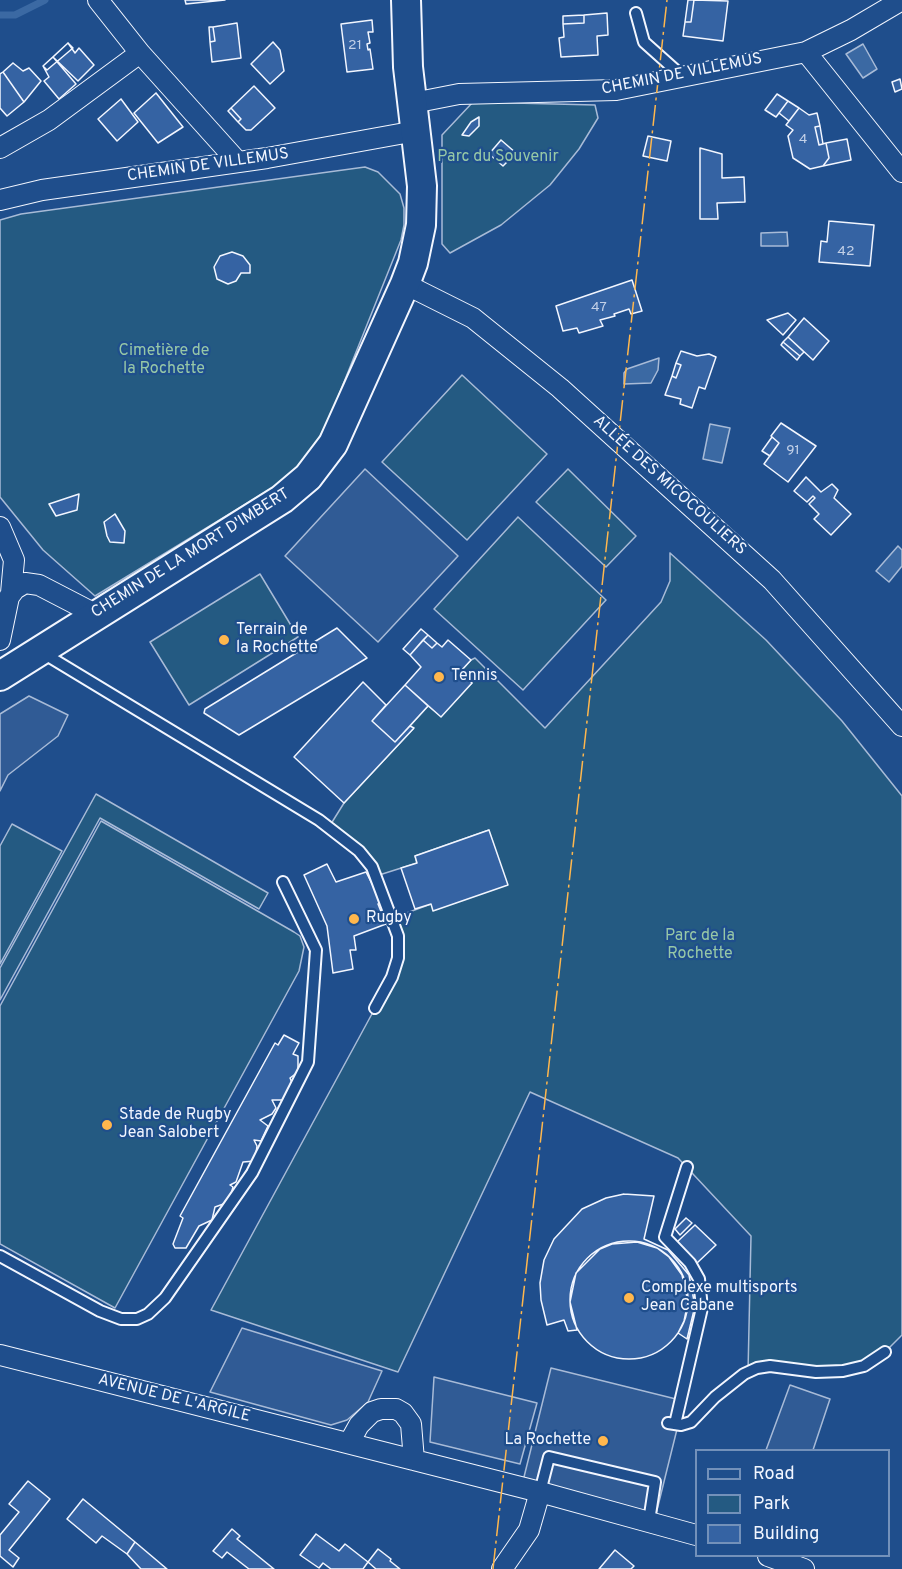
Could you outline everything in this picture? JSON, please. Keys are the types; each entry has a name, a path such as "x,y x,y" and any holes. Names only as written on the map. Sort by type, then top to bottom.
{"street":[{"path":"98,0 140,53 237,161"},
{"name":"CHEMIN DE LA MORT D'IMBERT","path":"0,676 95,614 273,505 308,477 333,444 405,284 418,246 423,214 408,67 406,0"},
{"name":"CHEMIN DE VILLEMUS","path":"413,103 459,94 601,92 806,52 851,30 902,0"},
{"path":"806,52 902,172"},
{"path":"0,148 49,120 140,53"},
{"name":"CHEMIN DE VILLEMUS","path":"0,200 42,190 364,142 416,131"},
{"name":"ALLÉE DES MICOCOULIERS","path":"405,284 473,318 569,396 772,580 902,726"},
{"path":"0,527 14,560 11,593 0,640"},
{"path":"11,593 21,584 34,583 95,614"},
{"name":"AVENUE DE L'ARGILE","path":"0,1355 540,1492 695,1535"},
{"path":"349,1443 358,1425 372,1412 396,1409 411,1424 414,1460"},
{"path":"511,1566 529,1530 540,1492"},
{"path":"771,1557 804,1569"}],"lane":[{"path":"636,13 644,42 682,76"},
{"path":"38,650 319,820 359,852 372,867 398,936 398,958 392,976 375,1008"},
{"path":"0,1256 100,1311 120,1319 136,1319 148,1314 165,1298 252,1173 308,1062 316,950 283,882"},
{"path":"687,1167 665,1237 690,1263 699,1279 702,1308 671,1423 691,1422 715,1397 744,1374 757,1368 770,1366 811,1371 843,1371 864,1366 885,1352"},
{"path":"540,1492 549,1457 655,1482 649,1521"}],"green space":[{"name":"Parc du Souvenir","path":"473,102 595,105 598,118 579,149 550,185 501,225 450,253 442,244 442,135"},
{"name":"Cimetière de la Rochette","path":"365,167 378,172 400,194 404,208 404,225 401,240 328,422 308,457 277,485 95,596 43,550 0,497 0,220 21,214"},
{"path":"462,375 547,454 467,540 382,462"},
{"path":"568,469 636,536 606,567 536,502"},
{"path":"518,517 606,600 523,690 434,609"},
{"name":"Parc de la Rochette","path":"670,553 766,640 842,721 902,796 902,1335 885,1352 849,1370 774,1366 748,1372 751,1236 678,1158 530,1092 398,1372 211,1310 392,977 398,958 393,918 431,904 489,830 415,856 417,863 376,876 329,827 344,803 413,729 410,726 428,706 441,716 472,683 460,672 475,658 545,728 661,602 670,581"},
{"name":"Terrain de la Rochette","path":"260,574 298,637 189,705 150,642"},
{"path":"96,794 268,893 259,909 100,818 0,1000 0,968"},
{"name":"Stade de Rugby Jean Salobert","path":"101,821 294,932 300,936 304,947 299,971 115,1308 0,1244 0,1006"},
{"path":"12,824 62,851 0,964 0,846"}],"shaded area":[{"path":"863,44 877,69 863,78 846,54"},
{"path":"787,232 788,246 761,246 761,233"},
{"path":"659,358 658,370 651,383 624,384 624,373 627,369"},
{"path":"710,424 730,428 722,463 703,459"},
{"path":"365,469 458,556 378,642 285,556"},
{"path":"898,546 902,550 902,566 889,582 876,571"},
{"path":"29,696 68,715 58,736 8,775 0,791 0,714"},
{"path":"242,1328 382,1371 368,1402 347,1420 331,1425 210,1392"},
{"name":"La Rochette","path":"551,1368 684,1401 656,1514 523,1481"},
{"path":"434,1377 537,1403 520,1464 430,1442"},
{"path":"790,1385 830,1399 813,1449 766,1449"}],"building":[{"path":"185,0 225,0 186,4"},
{"path":"688,0 694,0 691,22 685,22"},
{"path":"694,0 728,1 723,41 683,36 685,22 691,22"},
{"path":"607,13 608,35 597,36 598,55 561,57 559,38 564,37 563,24 584,23 584,15"},
{"path":"584,15 584,23 563,24 563,16"},
{"path":"372,20 373,32 368,32 370,43 367,44 373,69 347,72 341,24"},
{"path":"237,23 241,58 212,62 210,42 215,41 213,27"},
{"path":"209,27 213,27 215,41 210,42"},
{"path":"273,42 280,50 284,71 270,84 251,64"},
{"path":"68,43 73,48 47,70 43,66"},
{"path":"68,43 75,53 79,48 94,65 78,81 53,57"},
{"path":"53,57 76,84 59,99 44,81 49,77 43,66"},
{"path":"13,63 23,71 29,68 41,81 24,102 3,72"},
{"path":"3,72 24,102 7,116 0,108 0,74"},
{"path":"900,79 902,89 895,92 892,82"},
{"path":"254,86 275,108 251,130 246,130 238,122 241,119 231,108"},
{"path":"156,93 183,127 158,143 134,113"},
{"path":"777,94 788,101 776,117 765,110"},
{"path":"121,99 138,122 117,141 98,119"},
{"path":"788,101 799,108 789,121 779,113"},
{"path":"231,108 241,119 238,122 228,111"},
{"path":"799,108 809,115 817,113 820,126 815,127 819,145 826,143 829,158 823,166 810,169 793,158 788,136 793,130 786,125"},
{"path":"479,117 479,126 469,136 462,135 471,122"},
{"path":"820,126 823,144 819,145 815,127"},
{"path":"648,136 671,141 667,161 643,156"},
{"path":"847,139 851,160 823,166 829,158 826,143"},
{"path":"501,140 516,153 503,166 489,154"},
{"path":"700,148 722,154 722,178 744,177 745,202 717,203 718,219 700,219"},
{"path":"829,221 874,225 870,266 819,262 821,241 827,242"},
{"path":"232,252 243,256 250,265 250,273 241,273 236,281 228,284 217,279 214,267 220,256"},
{"path":"632,280 642,311 631,314 629,309 614,314 615,316 600,320 603,326 579,333 577,328 563,331 556,306"},
{"path":"788,313 796,320 783,335 767,320"},
{"path":"804,318 829,341 813,360 788,337"},
{"path":"788,337 804,352 800,356 783,342"},
{"path":"783,342 800,356 797,360 781,345"},
{"path":"681,351 697,356 709,354 716,357 705,389 699,387 692,408 680,404 681,399 665,395 672,376 676,378 681,365 676,363"},
{"path":"676,363 681,365 676,378 672,376"},
{"path":"781,423 816,446 788,482 764,464 779,443 771,436"},
{"path":"772,437 779,443 770,456 762,451"},
{"path":"806,477 821,492 832,484 838,490 834,498 851,514 831,535 814,519 819,514 809,504 815,498 813,496 807,502 794,491"},
{"path":"79,494 77,510 56,516 49,504"},
{"path":"115,514 125,531 124,543 110,542 107,536 104,522"},
{"path":"337,628 367,658 239,735 204,713 205,709"},
{"path":"421,629 428,635 410,655 403,649"},
{"path":"428,635 437,643 432,648 423,640"},
{"name":"Tennis","path":"423,640 432,648 437,643 442,647 448,640 471,660 460,672 472,683 441,717 405,685 421,667 410,655"},
{"path":"363,682 386,705 372,721 395,742 410,726 414,728 344,803 294,757"},
{"path":"405,685 428,706 395,742 372,721"},
{"path":"489,830 508,885 433,911 431,904 415,909 401,868 417,863 415,856"},
{"name":"Rugby","path":"327,864 336,882 366,872 382,903 378,904 386,924 354,936 356,950 350,950 353,969 333,973 327,926 304,875"},
{"path":"284,1035 299,1043 293,1054 298,1056 298,1072 290,1078 293,1085 283,1100 272,1100 276,1108 272,1114 260,1120 268,1126 261,1141 254,1140 257,1146 255,1161 243,1162 236,1182 230,1185 233,1187 229,1202 215,1207 212,1220 199,1226 186,1248 175,1248 173,1244 183,1218 180,1216 275,1043 278,1045"},
{"path":"624,1194 654,1196 644,1239 668,1250 689,1275 695,1306 687,1339 678,1333 684,1321 688,1302 682,1275 669,1257 657,1248 637,1242 612,1244 600,1249 576,1273 570,1302 577,1330 568,1331 564,1320 547,1325 541,1300 540,1283 544,1260 554,1239 582,1209 606,1198"},
{"path":"686,1218 692,1223 680,1235 675,1229"},
{"path":"695,1225 716,1245 697,1263 678,1245 678,1241"},
{"name":"Complexe multisports Jean Cabane","path":"629,1241 652,1246 671,1258 683,1277 688,1300 683,1323 671,1342 652,1354 629,1359 606,1354 587,1342 575,1323 570,1300 575,1277 587,1258 606,1246"},
{"path":"28,1481 50,1499 9,1550 19,1558 13,1567 0,1556 0,1535 19,1512 9,1504"},
{"path":"83,1499 135,1542 127,1554 102,1536 96,1543 67,1519"},
{"path":"232,1529 240,1536 237,1539 274,1569 249,1569 227,1552 222,1558 213,1551"},
{"path":"316,1534 339,1551 345,1544 368,1562 363,1569 331,1569 323,1563 319,1568 300,1555"},
{"path":"135,1542 167,1569 141,1569 127,1554"},
{"path":"378,1549 400,1569 376,1569 368,1562"},
{"path":"615,1550 634,1566 631,1569 599,1569"}],"waterway":[{"path":"0,15 15,15 45,0"}],"power":[{"path":"493,1569 667,0"}],"place":[{"name":"Terrain de la Rochette","path":"224,640"},
{"name":"Tennis","path":"439,677"},
{"name":"Rugby","path":"354,919"},
{"name":"Stade de Rugby Jean Salobert","path":"107,1125"},
{"name":"Complexe multisports Jean Cabane","path":"629,1298"},
{"name":"La Rochette","path":"603,1441"}]}
